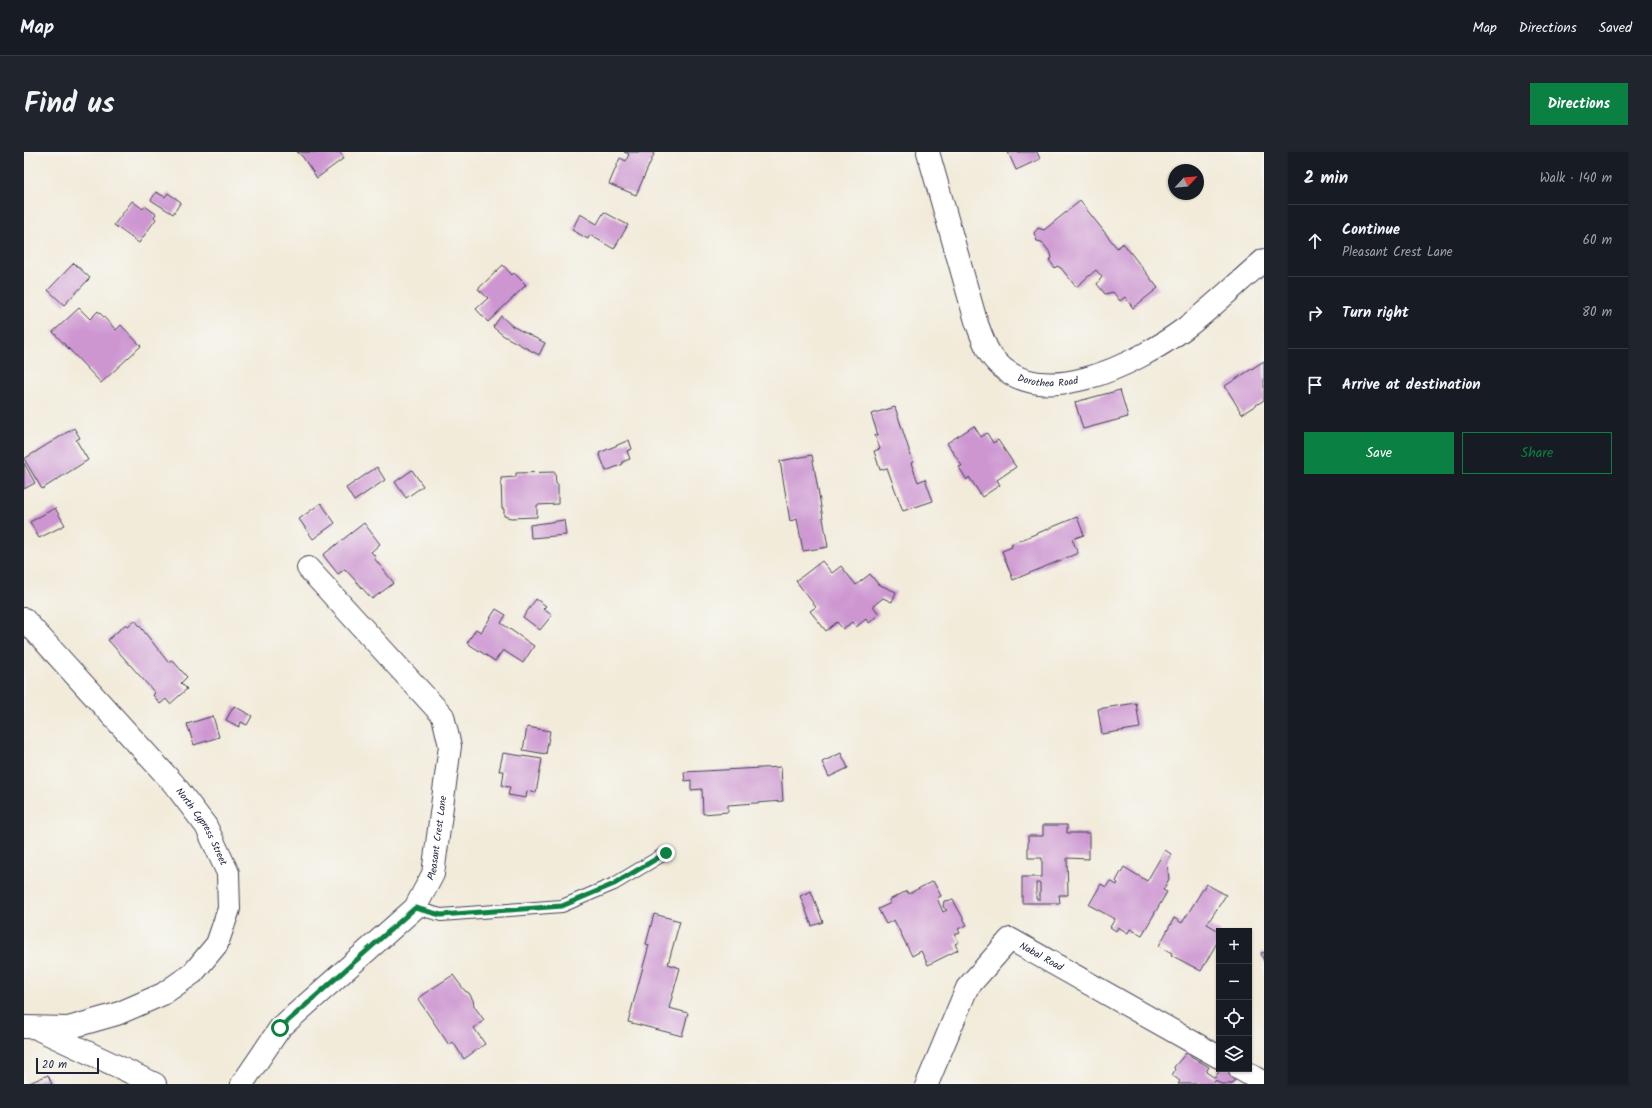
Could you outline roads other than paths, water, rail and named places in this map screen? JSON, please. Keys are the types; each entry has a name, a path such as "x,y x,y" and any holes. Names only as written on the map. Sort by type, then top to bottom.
{"street":[{"name":"Dorothea Road","path":"928,152 982,339 990,354 1000,366 1015,376 1029,382 1048,384 1069,382 1092,377 1132,361 1185,328 1264,260"},
{"name":"Pleasant Crest Lane","path":"242,1084 280,1028 415,908 433,874 450,746 443,716 308,568"},
{"name":"North Cypress Street","path":"24,619 174,784 206,826 228,873 229,908 217,944 193,972 163,994 117,1014 68,1028 30,1028"},
{"name":"Nabal Road","path":"928,1084 967,988 1010,939 1216,1055"},
{"path":"30,1028 155,1084"},
{"path":"1245,1072 1264,1083"}],"lane":[{"path":"415,908 441,915 562,906 614,884 666,853"}]}
